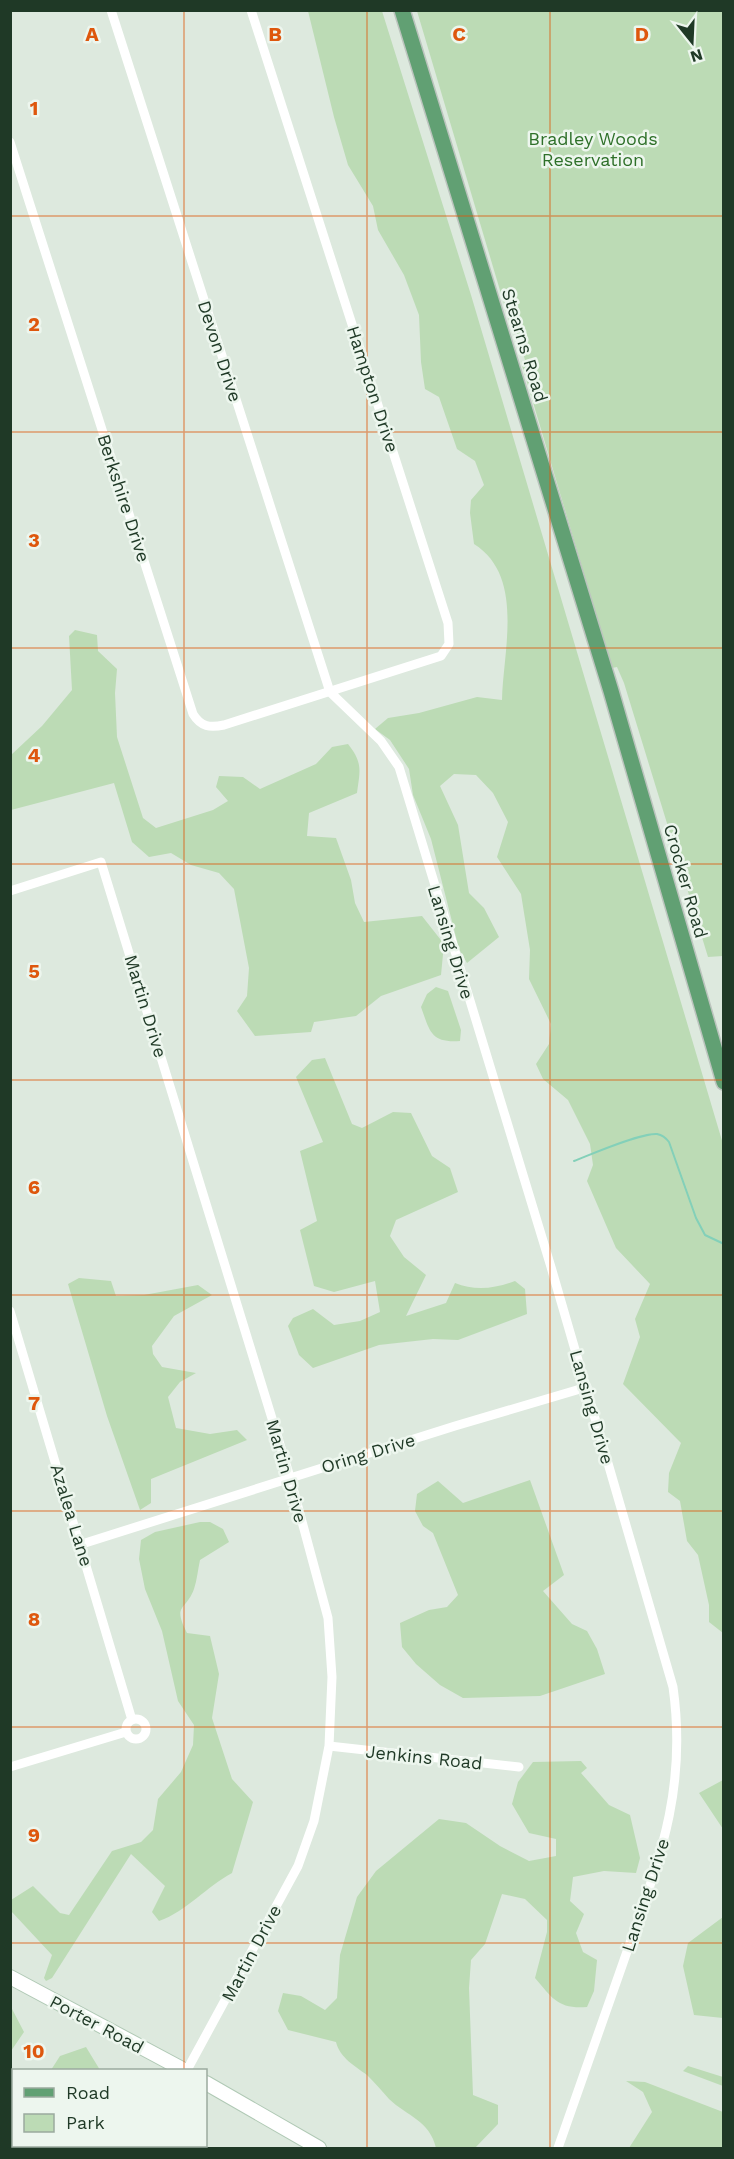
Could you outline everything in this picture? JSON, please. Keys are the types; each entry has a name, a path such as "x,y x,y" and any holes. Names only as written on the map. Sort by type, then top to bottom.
{"main road":[{"name":"Stearns Road","path":"402,10 611,691"},
{"name":"Crocker Road","path":"611,691 723,1082"},
{"name":"Porter Road","path":"10,1977 184,2069"},
{"path":"207,2084 319,2148"}],"street":[{"name":"Devon Drive","path":"111,10 330,692"},
{"name":"Hampton Drive","path":"251,10 450,634 449,644 441,656 330,692"},
{"name":"Berkshire Drive","path":"10,142 13,158 193,714 199,723 212,727 330,692"},
{"name":"Lansing Drive","path":"330,692 381,741 399,767 586,1388 673,1687 678,1722 676,1789 659,1861 558,2148"},
{"name":"Martin Drive","path":"10,891 101,862 290,1477 327,1618 332,1677 329,1746 314,1821 298,1866 187,2069"},
{"name":"Azalea Lane","path":"10,1311 132,1720"},
{"name":"Oring Drive","path":"81,1544 290,1477 586,1388"},
{"path":"132,1720 142,1722 144,1734 133,1739 126,1732 128,1723 132,1720"},
{"path":"10,1767 126,1732"},
{"name":"Jenkins Road","path":"329,1746 519,1767"}],"green space":[{"path":"308,11 382,11 471,295 723,1144 723,1633 709,1622 709,1605 698,1555 687,1541 680,1501 668,1492 669,1473 681,1443 623,1384 640,1337 635,1319 650,1284 616,1248 587,1181 593,1165 590,1144 568,1100 543,1079 536,1064 549,1044 551,1024 529,979 530,950 521,894 497,857 508,822 493,793 476,775 454,774 440,786 458,825 469,893 484,908 499,937 467,963 459,949 431,839 413,795 409,769 390,740 375,729 388,718 419,713 477,697 502,700 508,616 506,595 500,575 490,558 474,544 470,513 471,500 484,485 475,461 457,449 439,397 425,389 421,362 419,315 404,275 378,230 373,206 348,165"},
{"name":"Bradley Woods Reservation","path":"417,11 723,11 723,956 708,957 624,683 617,667 612,668 521,362 525,360 514,323 510,324"},
{"path":"75,630 97,635 98,651 117,669 115,693 117,737 143,818 156,828 213,810 228,801 216,787 219,776 243,777 260,789 316,764 332,747 348,744 356,756 359,767 357,793 309,813 307,836 336,838 351,880 355,903 364,922 422,916 444,944 441,975 381,996 356,1016 314,1022 311,1032 255,1036 237,1011 247,996 249,968 234,889 219,873 191,865 171,853 149,857 132,842 114,783 11,810 11,755 42,726 72,690 69,636"},
{"path":"436,987 448,991 461,1030 460,1041 437,1038 427,1023 421,1007 427,994"},
{"path":"325,1058 352,1124 362,1128 393,1112 411,1113 432,1156 450,1168 458,1192 396,1220 390,1236 404,1257 426,1275 406,1316 446,1303 455,1283 485,1288 515,1281 525,1289 527,1314 458,1340 433,1339 379,1345 313,1368 299,1355 288,1326 293,1318 313,1309 334,1325 360,1321 380,1312 375,1281 334,1292 314,1286 300,1230 317,1221 300,1151 323,1142 296,1077 312,1060"},
{"path":"79,1278 111,1281 116,1296 144,1295 198,1285 212,1295 174,1316 152,1346 153,1354 162,1367 196,1373 180,1382 168,1397 176,1428 210,1434 237,1430 247,1440 151,1479 151,1503 140,1510 107,1416 68,1284"},
{"path":"530,1480 564,1575 543,1591 572,1624 587,1631 597,1649 605,1674 540,1696 463,1698 440,1685 416,1664 402,1647 400,1623 429,1610 447,1607 458,1595 433,1533 423,1526 415,1511 417,1494 438,1481 463,1503"},
{"path":"210,1522 223,1529 229,1542 200,1560 194,1589 182,1608 181,1617 187,1633 210,1636 219,1674 212,1718 232,1779 253,1802 232,1873 179,1911 159,1921 152,1912 165,1886 131,1854 52,1978 46,1981 44,1978 52,1955 11,1911 11,1900 33,1886 60,1913 69,1915 112,1851 141,1842 153,1830 158,1799 181,1772 193,1745 194,1725 178,1701 162,1631 145,1589 139,1559 141,1540 155,1532"},
{"path":"581,1761 587,1768 581,1773 609,1805 630,1815 640,1858 636,1873 604,1871 573,1877 570,1901 584,1914 576,1933 583,1952 597,1960 594,1991 587,2007 563,2004 547,1992 535,1978 547,1932 547,1920 525,1899 502,1894 485,1944 471,1960 469,1988 473,2095 498,2105 498,2124 475,2148 436,2148 429,2131 389,2099 367,2075 348,2061 336,2042 288,2030 278,2011 283,1993 301,1996 325,2010 337,1998 340,1955 357,1897 376,1871 439,1819 466,1823 500,1846 529,1861 556,1856 556,1839 529,1833 512,1804 518,1782 533,1762"},
{"path":"723,1780 723,1829 699,1793"},
{"path":"723,1917 723,2018 694,2015 683,1966 688,1943"},
{"path":"10,2005 24,2032 11,2051 10,2051"},
{"path":"86,2047 99,2069 52,2069 60,2056"},
{"path":"688,2066 723,2077 723,2086 683,2071"},
{"path":"626,2081 645,2082 723,2112 723,2148 629,2148 652,2112 643,2092"},
{"path":"10,2100 12,2147 146,2147 146,2148 11,2148"}],"waterway":[{"path":"574,1161 639,1137 657,1134 662,1136 669,1142 696,1218 705,1235 724,1244"}]}
